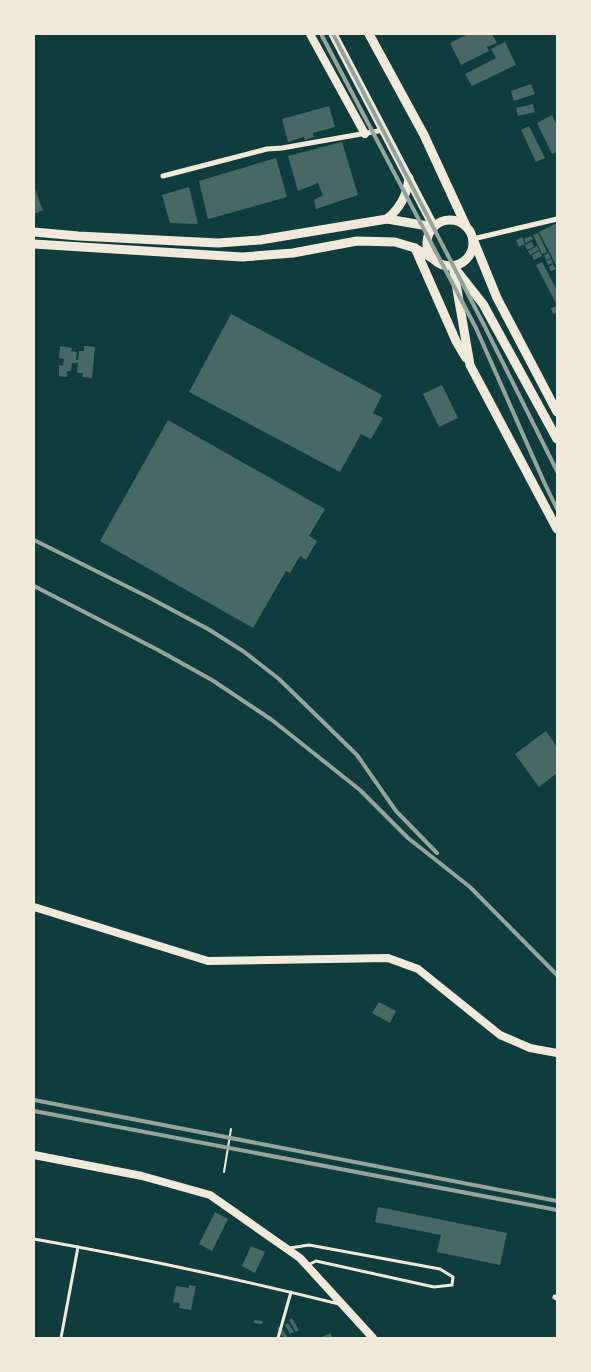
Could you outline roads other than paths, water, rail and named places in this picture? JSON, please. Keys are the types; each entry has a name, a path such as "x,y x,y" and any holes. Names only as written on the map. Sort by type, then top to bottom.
{"main road":[{"path":"334,34 434,227"},
{"path":"369,34 424,135 470,232 497,298 557,412"},
{"path":"386,220 400,206 407,191 410,178"},
{"path":"34,232 218,243 260,240 386,220 434,227"},
{"path":"435,260 430,253 428,244 429,235 434,227 441,222 450,220 458,221 466,226"},
{"path":"34,244 242,257 293,253 357,241 395,242 415,248 443,265 453,266 462,263 469,257 473,248 473,239"},
{"path":"415,248 456,341 557,529"},
{"path":"453,266 483,304 557,439"},
{"path":"453,266 470,365"}],"street":[{"path":"310,34 365,134"},
{"path":"164,176 267,149 385,130"},
{"path":"473,239 557,219"},
{"path":"34,907 208,961 388,958 418,969 500,1035 530,1048 557,1053"},
{"path":"34,1155 142,1176 210,1195 300,1258 373,1338"}],"lane":[{"path":"34,1239 291,1292 343,1305"},
{"path":"286,1249 309,1245 440,1269 453,1277 452,1286 434,1287 316,1261 307,1266"},
{"path":"61,1338 78,1247"},
{"path":"278,1338 291,1292"}],"railway":[{"path":"321,34 476,328 557,509"},
{"path":"333,34 484,325 557,471"},
{"path":"34,540 148,597 208,629 243,651 279,679 357,755 396,811 437,853"},
{"path":"34,586 212,680 272,720 360,790 408,838 470,887 557,975"},
{"path":"34,1100 557,1201"},
{"path":"34,1111 557,1210"}]}
